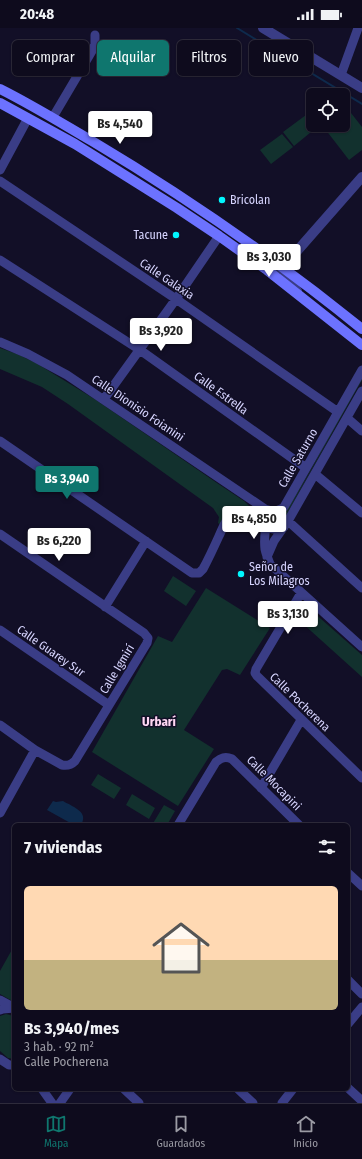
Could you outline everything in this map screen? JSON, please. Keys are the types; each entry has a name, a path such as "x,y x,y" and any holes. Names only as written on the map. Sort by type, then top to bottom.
{"main road":[{"path":"0,89 53,117 132,165 216,220 283,267 362,329"},
{"path":"0,103 97,158 219,236 299,295 362,345"},
{"path":"28,118 31,115 64,124"},
{"path":"97,158 104,159 124,171 128,171 132,165"},
{"path":"177,208 183,205 216,220"}],"street":[{"path":"263,28 362,88"},
{"path":"341,75 356,29"},
{"path":"53,117 92,51 95,44 94,35"},
{"path":"0,170 28,118"},
{"path":"257,263 276,268 283,267 362,177"},
{"name":"Calle Galaxia","path":"0,181 176,299 338,412"},
{"path":"104,399 219,236"},
{"name":"Calle Estrella","path":"0,260 140,350 306,468"},
{"path":"283,267 285,274 299,295"},
{"name":"Calle Dionisio Foianini","path":"0,342 28,354 60,371 104,399 265,509 278,511"},
{"name":"Calle Saturno","path":"267,521 272,513 284,507 362,370"},
{"name":"Calle Saturno","path":"267,557 274,541 286,524 362,392"},
{"path":"347,418 362,431"},
{"path":"0,441 192,573 199,573 203,569 226,520 234,514 243,512 260,516 274,529 278,530 286,524 362,588"},
{"path":"315,474 362,513"},
{"path":"254,514 255,502"},
{"name":"Calle Dionisio Foianini","path":"255,502 261,508 267,521"},
{"path":"267,521 265,548 270,564 362,647"},
{"path":"0,534 105,607 146,541"},
{"name":"Calle Pocherena","path":"301,593 255,673 301,720 362,778"},
{"name":"Calle Igmirí","path":"35,750 62,765 67,766 72,764 147,643 148,638 144,633 105,607"},
{"name":"Calle Guarey Sur","path":"0,630 109,705"},
{"path":"261,788 301,720"},
{"path":"0,725 35,750 0,813"},
{"name":"Calle Mocapini","path":"182,823 216,762 224,757 232,759 297,823"},
{"path":"350,875 362,886"},
{"path":"350,982 362,994"},
{"path":"0,1000 12,1007"},
{"path":"350,1022 362,1007"},
{"path":"0,1010 12,1008"},
{"path":"0,1059 10,1066"},
{"path":"350,1090 362,1101"},
{"path":"60,1103 69,1091"},
{"path":"126,1091 139,1103"},
{"path":"240,1091 253,1103"},
{"path":"282,1103 291,1091"}],"green space":[{"path":"350,112 362,127 362,150 349,160 327,132 350,132"},
{"path":"306,115 306,132 311,132 294,146 283,132"},
{"path":"282,134 293,147 271,164 260,150"},
{"path":"0,348 36,363 96,400 244,501 252,509 221,525 218,523 219,517 213,508 68,404 42,387 0,369"},
{"path":"362,376 362,380 281,524 277,526 272,525 272,517 286,512"},
{"path":"173,576 196,591 186,606 164,591"},
{"path":"206,588 270,628 240,675 227,669 222,670 184,730 214,749 178,806 92,752 158,636 172,642"},
{"path":"301,603 362,655 362,677 291,613 295,606"},
{"path":"98,774 121,788 114,799 91,785"},
{"path":"132,794 155,808 149,819 126,805"},
{"path":"164,805 175,811 168,823 153,823"},
{"path":"12,950 12,1001 0,994 0,971"},
{"path":"6,1014 12,1016 12,1059 8,1058 0,1051 0,1016"}],"water":[{"path":"53,801 63,801 81,812 83,815 82,823 70,823 47,810"}],"waterway":[{"path":"237,28 362,104"}],"place":[{"name":"Bricolan","path":"222,200"},
{"name":"Tacune","path":"176,235"},
{"name":"Señor de Los Milagros","path":"241,574"}],"district":[{"name":"Urbarí","path":"159,721"}]}
